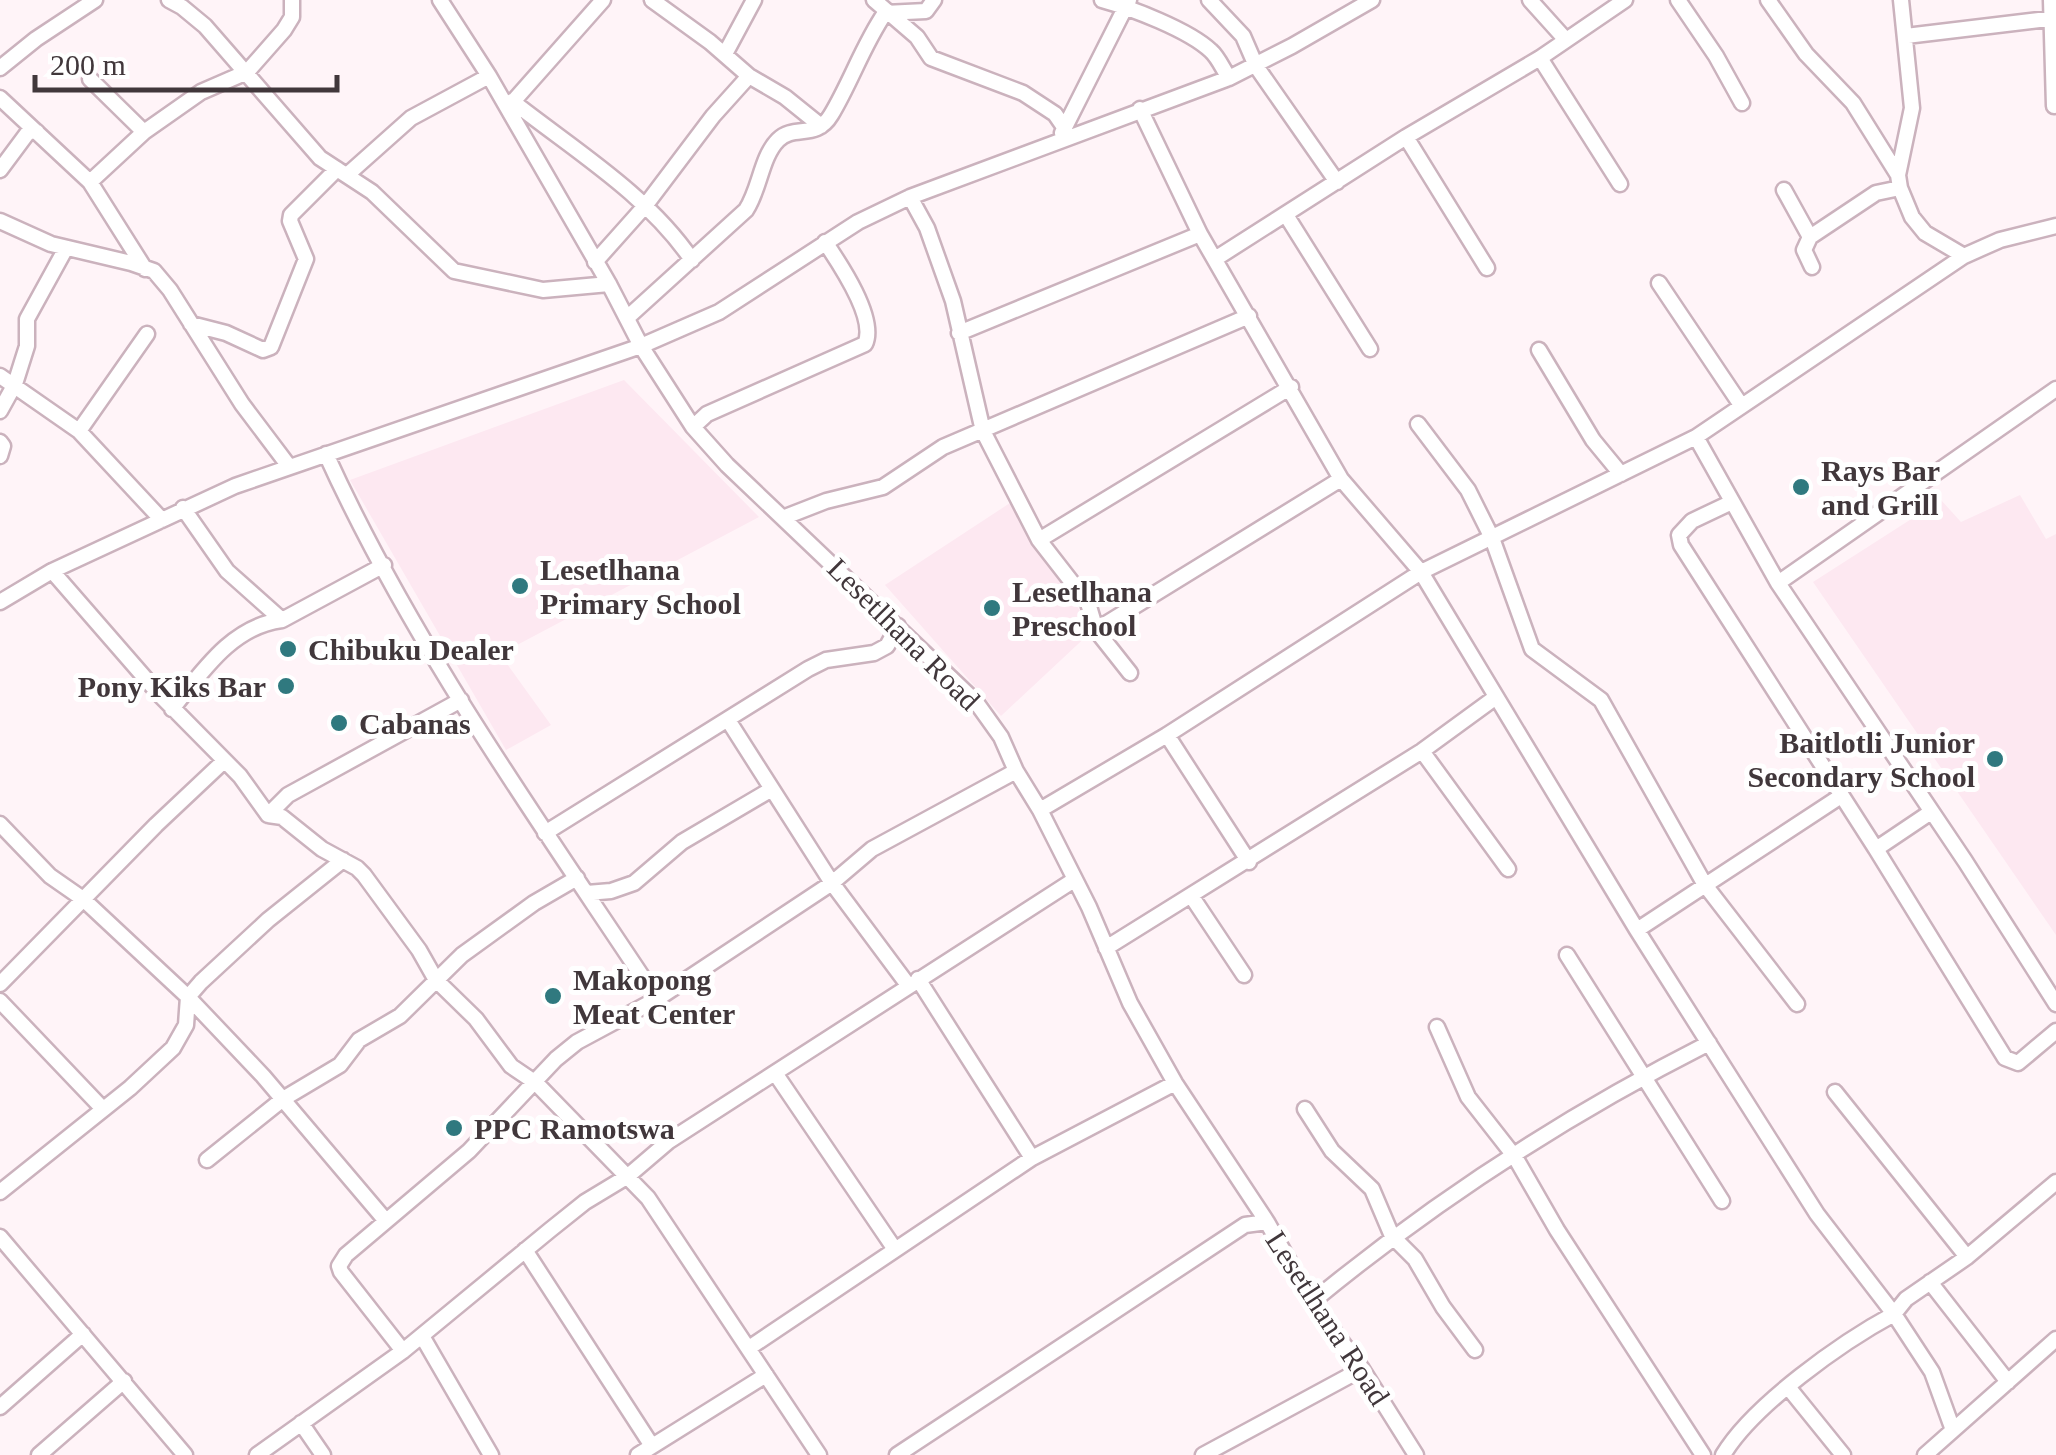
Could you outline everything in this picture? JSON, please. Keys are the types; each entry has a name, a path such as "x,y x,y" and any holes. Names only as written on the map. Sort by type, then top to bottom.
{"street":[{"path":"0,68 95,0"},
{"path":"169,0 205,26 320,158 372,192 454,271 542,290 610,284"},
{"path":"90,182 144,132 201,92 247,72 284,30 292,17 292,0"},
{"name":"Lesetlhana Road","path":"440,0 510,105 641,346 693,427 727,465 976,702 1001,737 1040,810 1130,1002 1175,1082 1266,1222 1312,1302 1362,1369 1416,1455"},
{"path":"603,0 510,105 645,206 670,228 692,260"},
{"path":"652,0 821,126"},
{"path":"725,54 754,0"},
{"path":"874,0 916,37 930,58 1023,93 1055,114 1061,135"},
{"path":"885,12 926,11 934,0"},
{"path":"1102,0 1127,4 1212,51 1229,78"},
{"path":"1209,0 1243,36 1256,66 1337,182"},
{"path":"1530,0 1566,40"},
{"path":"1215,259 1406,136 1540,58 1625,0"},
{"path":"1678,0 1703,34 1742,103"},
{"path":"1768,0 1806,54 1853,103 1899,182 1912,217 1925,233 1964,256"},
{"path":"1899,182 1912,108 1901,0"},
{"path":"2051,0 2054,106"},
{"path":"0,602 52,571 183,508 288,465 641,346 719,312 825,242 910,196 1061,135 1229,78 1362,3"},
{"path":"1061,135 1127,4"},
{"path":"627,318 746,210 756,195 770,151 781,137 821,126 829,118 885,12"},
{"path":"1906,36 2054,18"},
{"path":"1540,58 1620,184"},
{"path":"192,324 263,350 271,347 305,264 305,253 290,221 291,215 411,118 489,76"},
{"path":"595,262 749,76"},
{"path":"90,79 144,132"},
{"path":"0,98 90,182 146,270"},
{"path":"1140,109 1200,234 1341,480 1421,572 1637,930 1817,1214 1894,1314 1932,1372 1953,1430"},
{"path":"0,170 29,132 37,132"},
{"path":"1406,136 1487,268"},
{"path":"1812,267 1804,250 1810,238 1899,182"},
{"path":"1784,190 1810,238"},
{"path":"910,196 954,302 984,432 1039,540 1088,603 1096,630 1130,674"},
{"path":"1286,215 1370,349"},
{"path":"0,240 5,223 66,248 154,272 288,465"},
{"path":"1040,810 1421,572 1696,436 1964,256 2000,240 2056,226"},
{"path":"959,333 1200,234"},
{"path":"693,427 708,414 865,344 868,326 846,274 825,242"},
{"path":"0,410 15,384 27,346 28,319 66,248"},
{"path":"1659,283 1741,405"},
{"path":"785,517 826,501 883,487 933,453 1249,316"},
{"path":"79,431 147,334"},
{"path":"1539,350 1593,440 1621,474"},
{"path":"0,376 79,431 162,520"},
{"path":"1039,540 1291,388"},
{"path":"1778,583 2056,389"},
{"path":"1418,424 1464,483 1492,538 1532,649 1601,700 1705,886 1796,1004"},
{"path":"1696,436 1778,583 2056,1004"},
{"path":"0,442 0,456"},
{"path":"326,454 350,507 502,771 657,998"},
{"path":"1096,630 1341,480"},
{"path":"1732,502 1684,526 1679,539 2004,1058 2018,1064 2056,1031"},
{"path":"183,508 226,571 282,620"},
{"path":"172,709 220,650 262,622 282,620 384,565"},
{"path":"52,571 172,709 240,776 268,815 282,817 322,850 364,875 436,980 476,1019 512,1066 536,1083 628,1176 657,1210 819,1455"},
{"path":"545,833 775,687 826,660 874,653 887,646 898,626"},
{"path":"1106,948 1249,862 1422,751 1496,698"},
{"path":"268,815 288,795 460,700"},
{"path":"728,720 832,883 913,982 1032,1158"},
{"path":"1166,734 1249,862"},
{"path":"1422,751 1508,870"},
{"path":"0,984 156,825 224,762"},
{"path":"402,1351 339,1266 346,1254 469,1151 577,1042 657,998 832,883 872,848 1016,770"},
{"path":"588,894 634,883 682,842 772,789"},
{"path":"1637,930 1841,796"},
{"path":"1876,849 1932,812"},
{"path":"0,824 50,876 84,899 188,997 283,1099 386,1221"},
{"path":"0,1192 173,1048 186,1024 188,997 212,969 343,860"},
{"path":"207,1160 283,1099 340,1065 360,1040 400,1016 500,926 577,878"},
{"path":"257,1455 422,1336 585,1202 628,1176 669,1141 1074,880"},
{"path":"1192,897 1244,975"},
{"path":"1567,955 1722,1201"},
{"path":"0,1002 103,1109"},
{"path":"1437,1028 1468,1098 1515,1157 1557,1230 1703,1455"},
{"path":"1312,1302 1392,1236 1641,1077 1708,1043"},
{"path":"775,1073 894,1248"},
{"path":"749,1348 1032,1158 1175,1082"},
{"path":"1836,1092 1967,1257"},
{"path":"1305,1109 1332,1151 1372,1189 1392,1236 1415,1259 1443,1307 1475,1350"},
{"path":"1723,1455 1755,1415 1788,1387 1894,1314 1906,1298 1967,1257 2056,1182"},
{"path":"897,1455 1245,1225 1266,1222"},
{"path":"0,1237 184,1455"},
{"path":"525,1250 652,1446"},
{"path":"1930,1282 2008,1382"},
{"path":"0,1406 83,1334"},
{"path":"422,1336 491,1455"},
{"path":"1926,1455 2056,1339"},
{"path":"1203,1455 1362,1369"},
{"path":"638,1455 766,1375"},
{"path":"39,1455 124,1381"},
{"path":"1788,1387 1844,1455"},
{"path":"301,1424 323,1455"}],"shaded area":[{"name":"Lesetlhana Primary School","path":"624,380 759,517 500,654 551,725 506,750 350,480"},
{"name":"Baitlotli Junior Secondary School","path":"2020,495 2046,539 2056,534 2056,935 1813,582 1941,500 1961,522"},
{"name":"Lesetlhana Preschool","path":"1013,501 1092,631 1001,716 885,585"}],"place":[{"name":"Rays Bar and Grill","path":"1801,487"},
{"name":"Lesetlhana Primary School","path":"520,586"},
{"name":"Lesetlhana Preschool","path":"992,608"},
{"name":"Chibuku Dealer","path":"288,649"},
{"name":"Pony Kiks Bar","path":"286,686"},
{"name":"Cabanas","path":"339,723"},
{"name":"Baitlotli Junior Secondary School","path":"1995,759"},
{"name":"Makopong Meat Center","path":"553,996"},
{"name":"PPC Ramotswa","path":"454,1128"}]}
